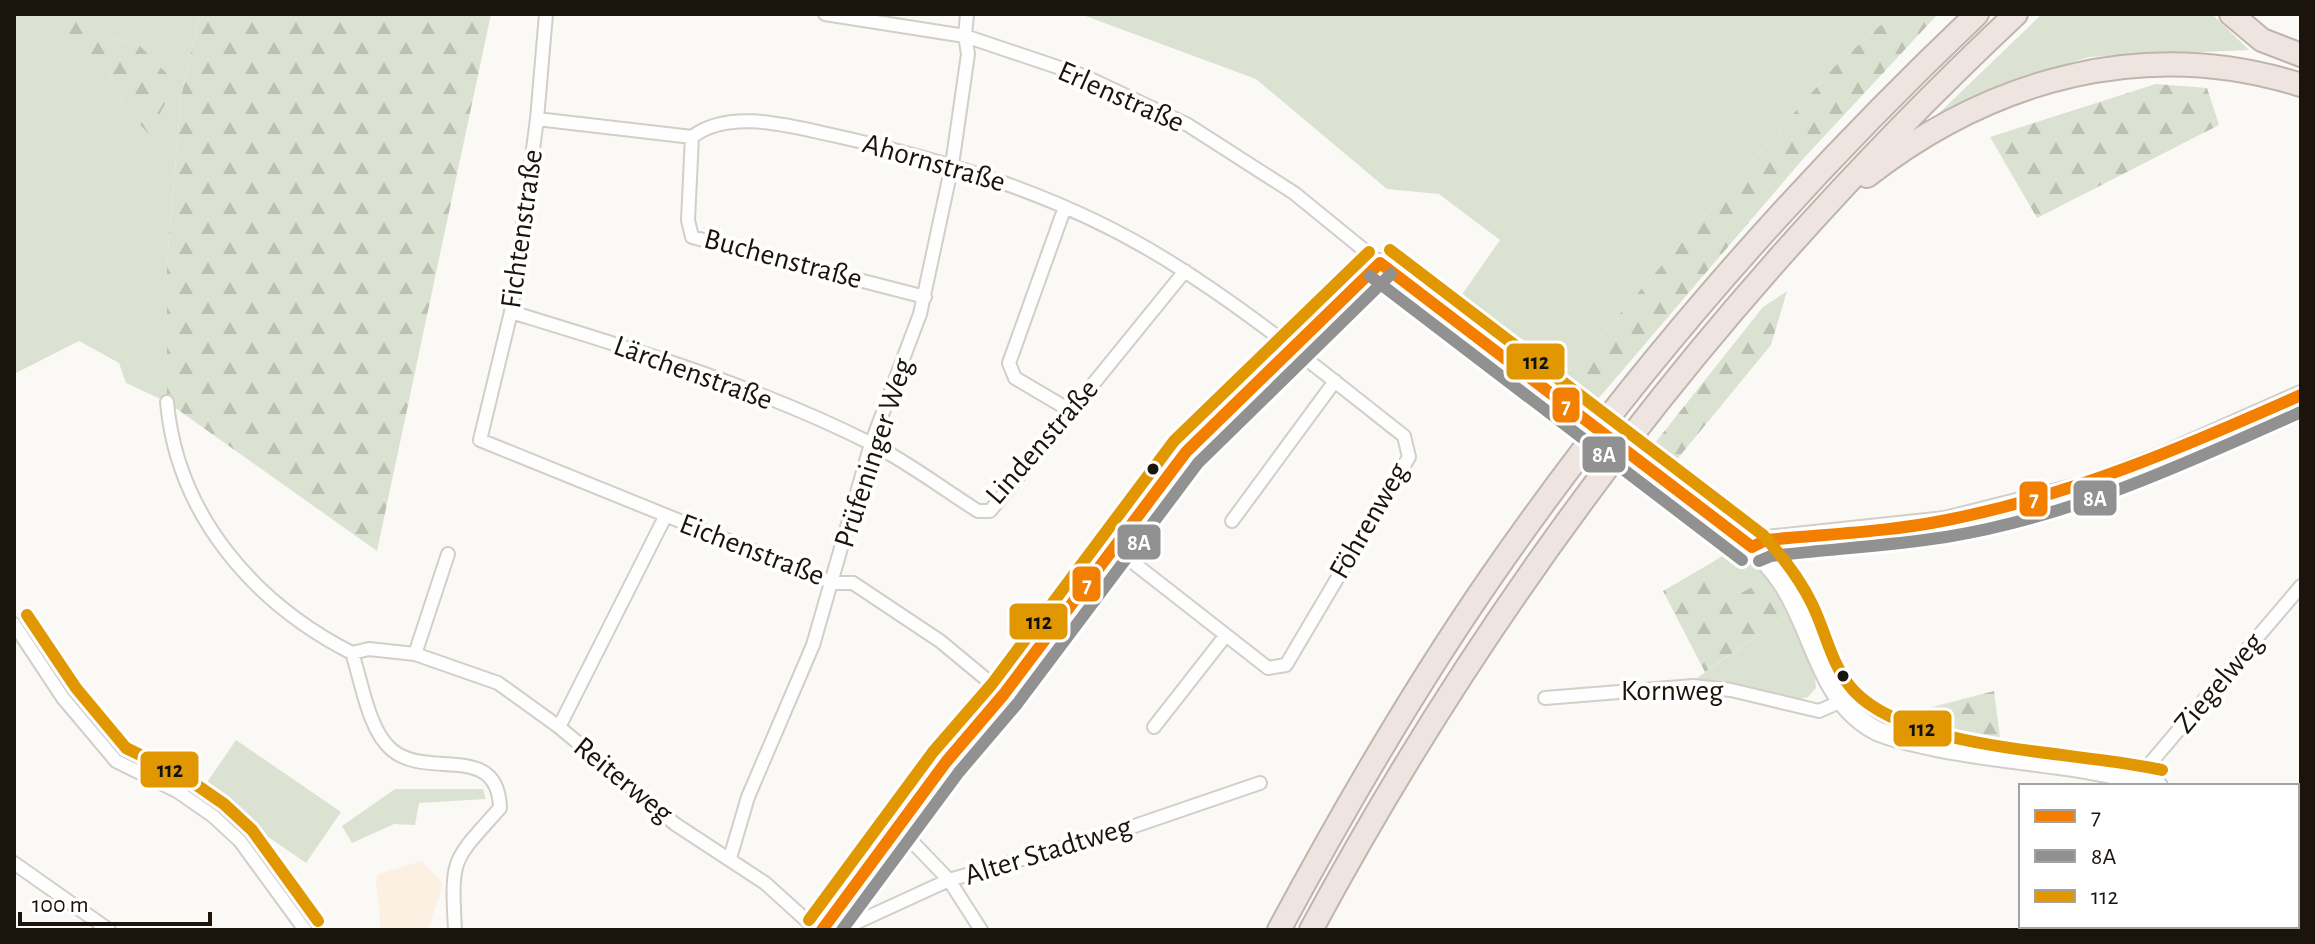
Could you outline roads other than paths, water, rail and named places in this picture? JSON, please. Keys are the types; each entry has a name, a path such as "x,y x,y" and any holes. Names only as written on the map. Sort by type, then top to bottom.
{"highway":[{"path":"1279,930 1398,719 1492,576 1594,440 1766,230 1977,14"},
{"path":"1311,930 1431,721 1515,594 1611,461 1723,320 1809,220 1920,105 2016,14"},
{"path":"2231,14 2262,40 2301,55"},
{"path":"1809,220 1924,135 1991,99 2050,80 2128,67 2178,63 2237,70 2301,85"}],"street":[{"name":"Fichtenstraße","path":"480,440 511,312 537,119 546,14"},
{"name":"Erlenstraße","path":"825,14 965,36 1084,76 1188,125 1294,193 1380,263"},
{"name":"Prüfeninger Weg","path":"730,858 748,797 813,645 871,444 925,297 952,165 968,54 965,36 967,14"},
{"name":"Ahornstraße","path":"537,119 692,137 704,128 739,121 810,130 952,165 1065,207 1185,271 1294,348"},
{"name":"Buchenstraße","path":"692,137 688,220 692,237 925,297"},
{"path":"1065,207 1009,363 1015,378 1071,411"},
{"path":"820,930 946,762 1004,694 1112,546 1191,448 1380,263 1752,547 1783,585 1822,670 1842,701 1877,730 1901,739 1973,755 2151,784"},
{"name":"Lindenstraße","path":"871,444 978,511 990,511 1185,271"},
{"name":"Lärchenstraße","path":"511,312 625,347 745,390 871,444"},
{"name":"Föhrenweg","path":"1112,546 1268,668 1286,665 1409,457 1404,436 1294,348"},
{"path":"1232,521 1335,381"},
{"path":"1752,547 1766,540 1945,521 2084,486 2163,456 2301,395"},
{"path":"167,402 182,476 193,501 221,546 245,576 327,640 352,653 381,740 395,753 417,762 472,767 490,774 499,791 500,808 458,855 452,874 455,930"},
{"name":"Eichenstraße","path":"480,440 833,583 853,583 940,641 1004,694"},
{"path":"559,727 665,517"},
{"path":"415,654 448,554"},
{"name":"Ziegelweg","path":"2136,780 2301,586"},
{"path":"14,624 63,698 116,761 177,791 213,816 240,841 305,930"},
{"path":"1154,727 1226,635"},
{"name":"Reiterweg","path":"352,653 369,649 415,654 498,683 559,727 653,807 765,883 820,930"},
{"name":"Kornweg","path":"1545,698 1693,686 1731,690 1819,711 1842,701"},
{"name":"Alter Stadtweg","path":"840,930 949,880 1117,832 1260,783"},
{"path":"898,827 949,880 981,930"},
{"path":"14,863 109,930"}]}
